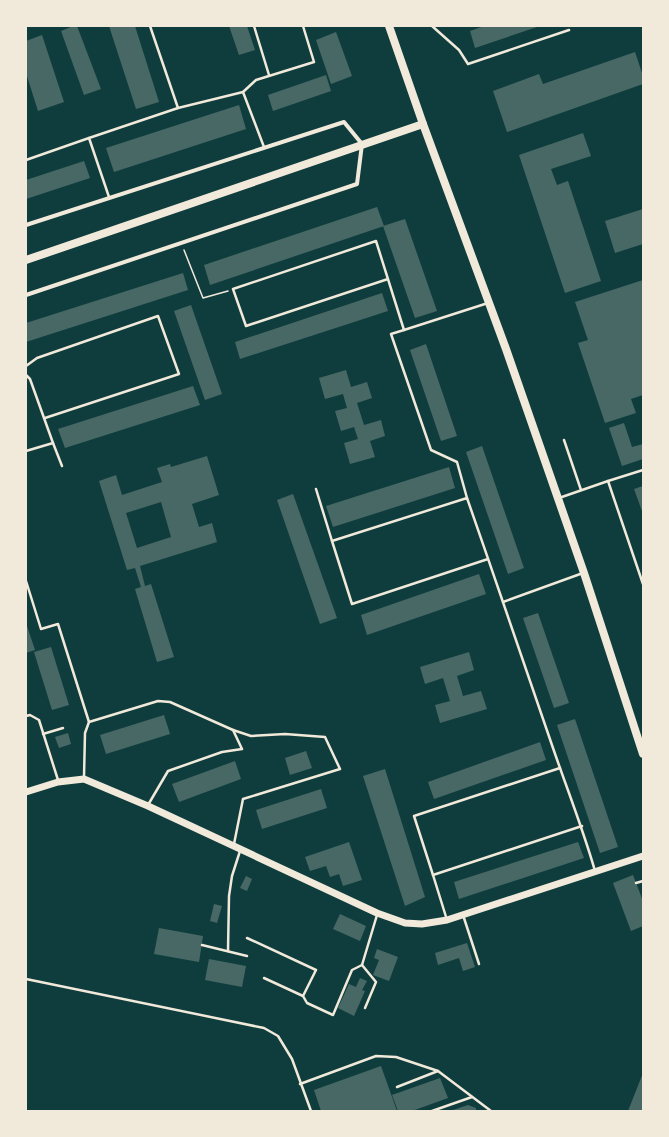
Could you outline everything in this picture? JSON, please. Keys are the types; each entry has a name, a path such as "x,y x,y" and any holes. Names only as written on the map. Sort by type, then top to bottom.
{"main road":[{"path":"389,26 558,498 643,752"},
{"path":"26,260 423,124"}],"street":[{"path":"26,225 344,122 362,144 356,184 26,295"},
{"path":"26,792 58,782 84,779 148,806 233,847 377,912 406,923 422,924 447,920 643,856"}],"lane":[{"path":"150,26 178,108"},
{"path":"254,26 269,75"},
{"path":"26,160 178,108 243,92 256,80 314,62 302,26"},
{"path":"432,26 459,50 468,64 569,30"},
{"path":"243,92 264,147"},
{"path":"89,138 109,197"},
{"path":"388,279 246,326 233,289 376,241 388,279 404,330"},
{"path":"489,303 392,334 431,450 457,462 467,498 560,768 582,826 595,871"},
{"path":"26,366 37,358 158,316 179,374 45,418"},
{"path":"26,374 30,379 62,466"},
{"path":"564,440 581,490"},
{"path":"26,451 53,443"},
{"path":"558,498 643,470"},
{"path":"608,481 643,584"},
{"path":"316,489 352,604 488,559"},
{"path":"332,541 467,498"},
{"path":"503,602 584,573"},
{"path":"26,581 41,629 58,624 89,722 85,733 84,779"},
{"path":"89,722 158,701 170,702 233,730 251,736 285,734 325,737 340,769 243,799 233,847"},
{"path":"26,716 30,715 39,720 58,782"},
{"path":"43,734 63,728"},
{"path":"148,806 168,771 222,752 242,749 233,730"},
{"path":"447,920 434,875 414,816 560,768"},
{"path":"434,875 582,826"},
{"path":"228,951 229,896 232,876 240,850"},
{"path":"636,883 643,881"},
{"path":"264,978 303,996 307,1003 333,1015 352,970 362,965 377,912"},
{"path":"463,915 479,964"},
{"path":"247,938 316,970 303,996"},
{"path":"202,945 248,956"},
{"path":"362,965 376,982 365,1008"},
{"path":"26,978 264,1028 278,1036 292,1059 310,1111"},
{"path":"300,1084 376,1056 396,1057 438,1071 491,1111"},
{"path":"397,1087 438,1071"},
{"path":"432,1111 472,1097"}],"path":[{"path":"181,242 203,298 233,289"}],"building":[{"path":"77,26 101,89 84,95 61,31"},
{"path":"109,26 135,26 159,102 136,109"},
{"path":"229,26 247,26 255,50 239,55"},
{"path":"484,26 540,26 475,48 470,31"},
{"path":"336,32 352,76 331,84 316,40"},
{"path":"42,35 64,102 38,111 26,73 26,41"},
{"path":"635,52 643,76 643,84 507,132 493,91 539,74 543,84"},
{"path":"326,75 331,91 273,111 268,95"},
{"path":"239,105 246,129 114,172 106,148"},
{"path":"583,133 591,156 551,169 557,185 568,181 601,281 565,293 519,155"},
{"path":"84,161 90,178 26,199 26,180"},
{"path":"377,207 384,226 210,285 204,265"},
{"path":"643,209 643,244 615,253 605,221"},
{"path":"405,219 437,311 415,318 383,226"},
{"path":"183,273 188,290 26,342 26,323"},
{"path":"643,280 643,395 631,399 636,413 605,423 578,343 588,340 575,302"},
{"path":"382,293 388,311 240,359 235,342"},
{"path":"191,305 222,394 205,400 174,311"},
{"path":"426,344 457,436 441,441 410,350"},
{"path":"346,370 351,387 367,382 372,398 357,403 364,425 381,420 385,436 370,441 375,457 350,464 344,443 358,439 354,427 341,431 335,411 347,408 343,394 325,399 319,378"},
{"path":"193,386 200,405 65,448 58,429"},
{"path":"624,423 632,447 643,444 643,459 622,466 609,428"},
{"path":"482,446 524,568 508,574 466,452"},
{"path":"207,456 219,495 192,504 199,527 212,523 217,542 140,566 145,586 151,584 174,657 157,662 135,589 141,587 135,568 127,570 99,481 116,475 122,495 162,482 157,468 170,464 171,467","holes":["161,502 171,537 137,548 126,513"]},
{"path":"449,467 455,488 333,527 326,506"},
{"path":"643,486 643,514 634,489"},
{"path":"293,494 337,618 320,624 277,500"},
{"path":"479,574 486,594 367,635 361,615"},
{"path":"538,613 569,703 554,708 523,618"},
{"path":"26,623 35,650 26,653"},
{"path":"51,647 69,705 52,710 34,652"},
{"path":"469,652 474,670 457,676 463,696 481,691 487,709 440,723 435,705 450,701 443,678 425,684 420,667"},
{"path":"164,715 170,734 106,754 100,735"},
{"path":"575,719 618,847 600,853 557,725"},
{"path":"68,733 71,744 59,748 55,737"},
{"path":"540,742 546,760 434,799 428,782"},
{"path":"306,751 312,768 290,775 285,758"},
{"path":"235,761 241,779 179,802 172,784"},
{"path":"385,769 425,897 405,906 363,776"},
{"path":"321,789 327,808 262,829 256,810"},
{"path":"349,842 362,880 343,886 339,874 330,877 326,866 310,871 305,857"},
{"path":"578,842 584,858 459,899 454,882"},
{"path":"633,875 643,901 643,926 631,931 613,883"},
{"path":"246,876 252,879 247,891 240,888"},
{"path":"214,904 222,906 217,923 210,921"},
{"path":"340,914 366,926 360,941 333,929"},
{"path":"159,928 203,936 199,962 154,954"},
{"path":"467,943 475,967 463,971 459,958 438,965 435,953"},
{"path":"377,949 398,957 389,981 373,975 379,960 374,958"},
{"path":"209,959 246,966 242,987 205,980"},
{"path":"360,978 367,981 362,990 365,991 354,1016 338,1008 349,984 356,987"},
{"path":"381,1066 397,1111 321,1111 314,1090"},
{"path":"643,1073 642,1111 628,1111"},
{"path":"440,1078 448,1098 412,1111 398,1111 392,1095"},
{"path":"468,1105 476,1108 476,1111 450,1111"}]}
